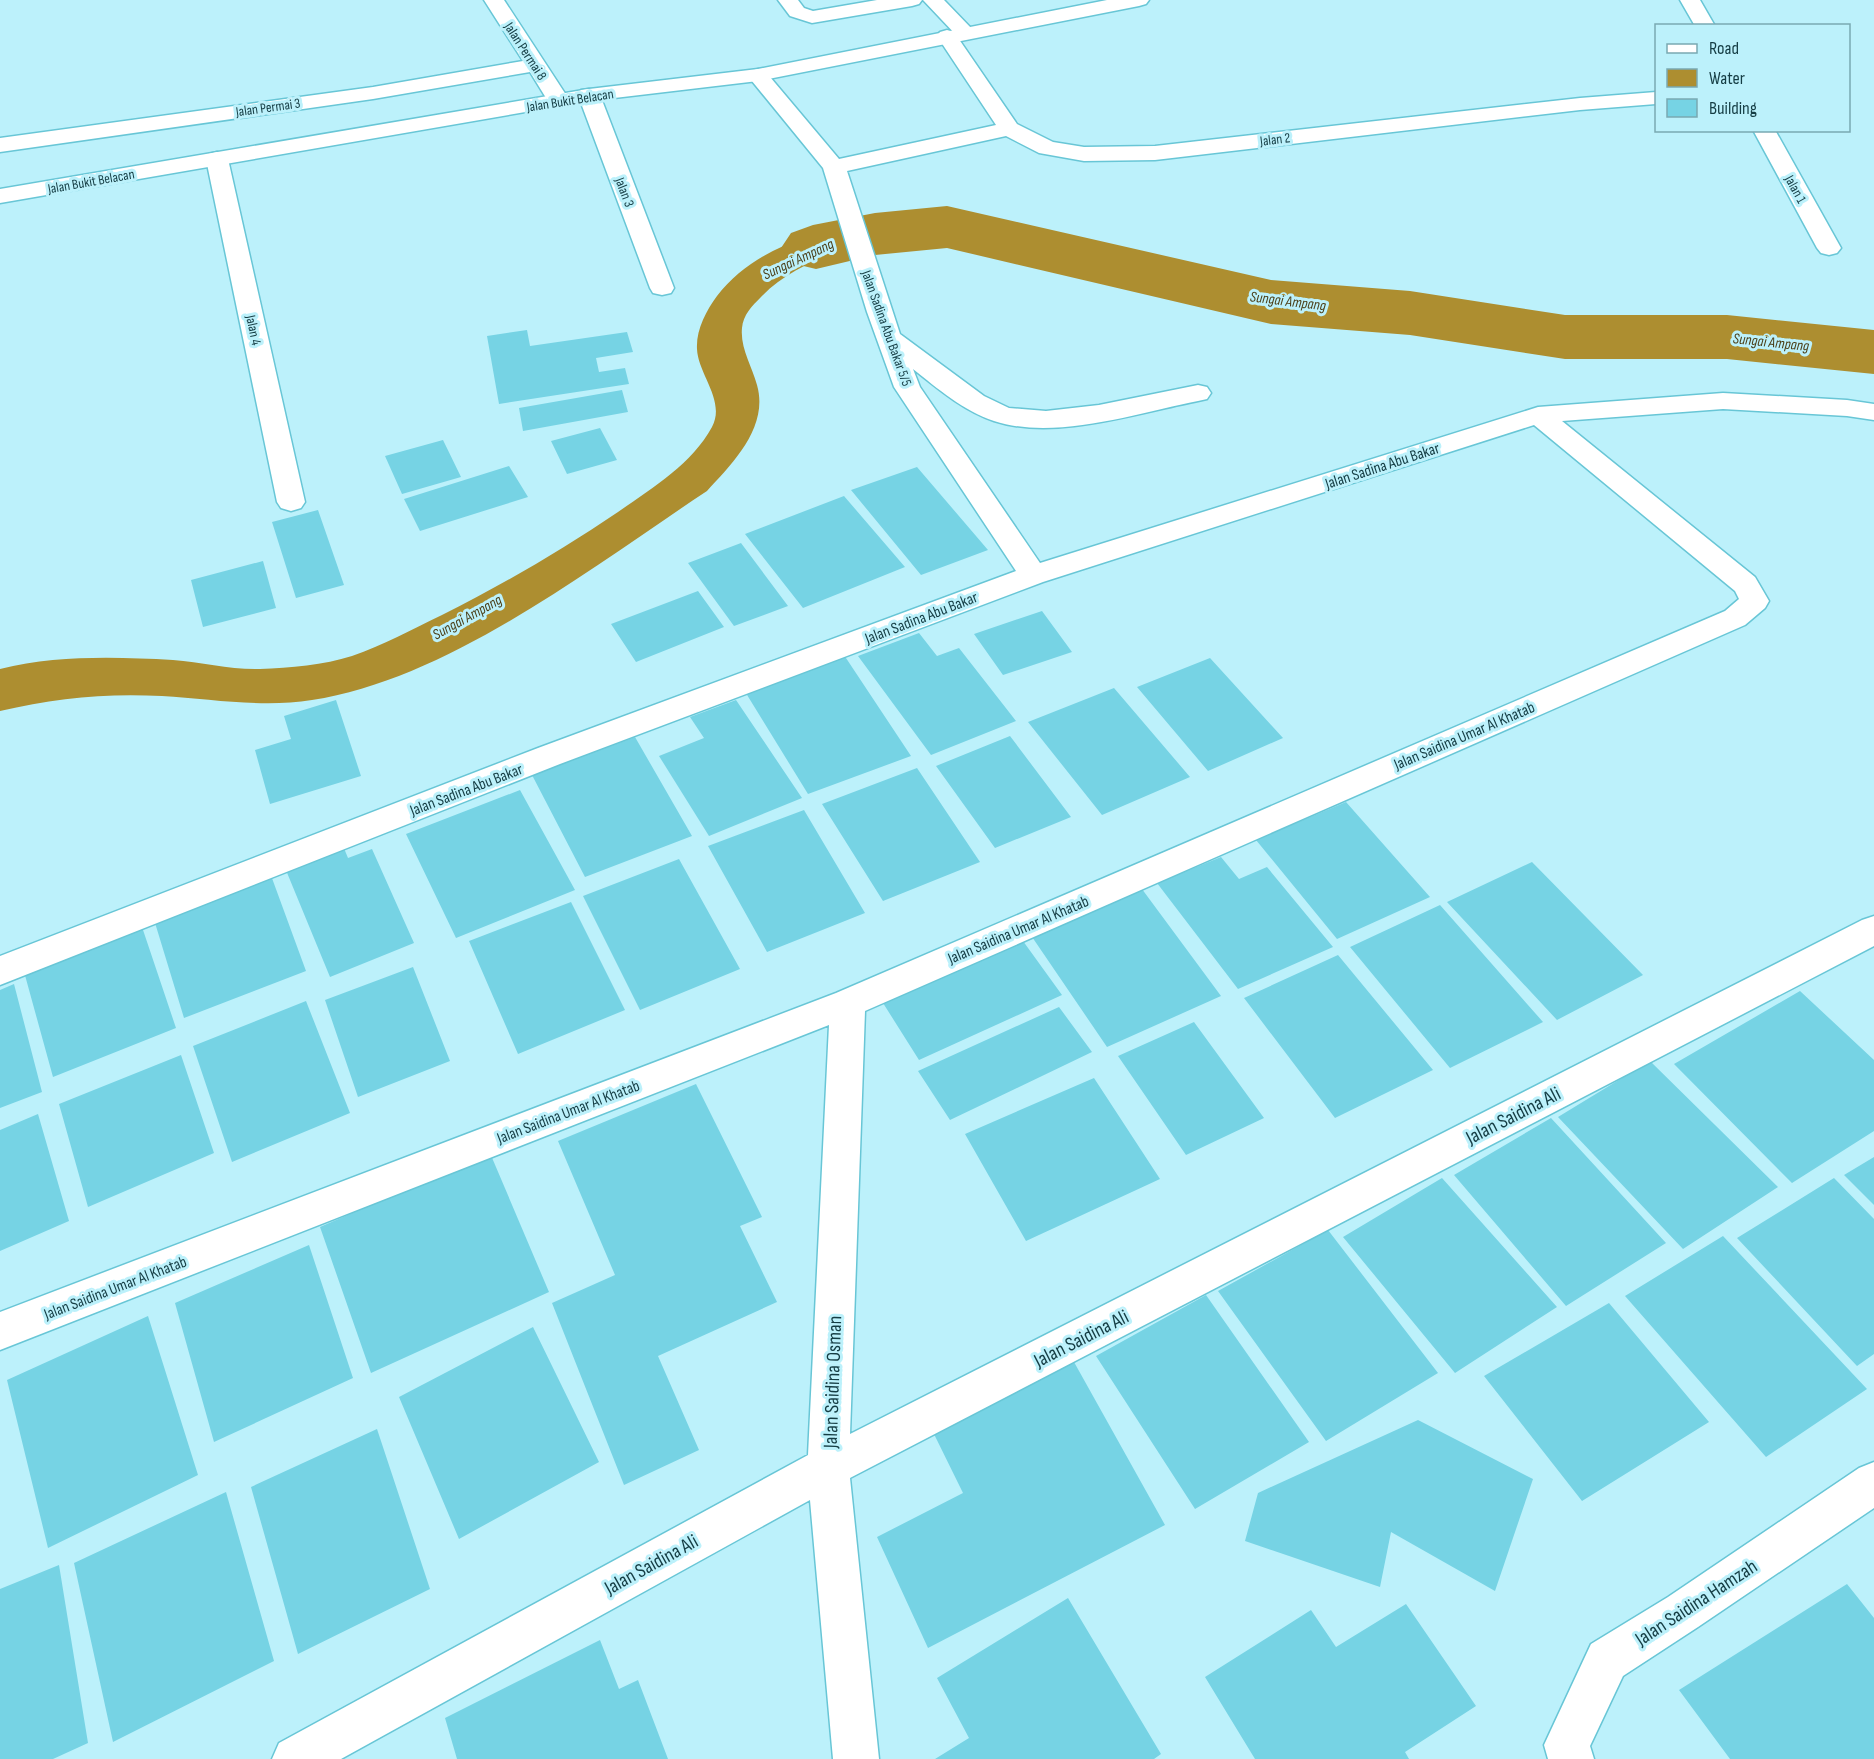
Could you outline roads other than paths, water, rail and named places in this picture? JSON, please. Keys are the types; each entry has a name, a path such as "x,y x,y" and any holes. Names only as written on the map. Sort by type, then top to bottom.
{"street":[{"name":"Jalan Permai 8","path":"494,0 559,102"},
{"path":"788,0 797,12 812,17 912,0"},
{"name":"Jalan 2","path":"933,0 956,34 1009,129 1047,148 1084,154 1155,153 1580,104 1655,98"},
{"name":"Jalan Bukit Belacan","path":"0,196 559,102 589,95 758,75 956,34 1139,0"},
{"path":"1690,0 1704,24"},
{"name":"Jalan Permai 3","path":"0,145 373,93 536,65"},
{"name":"Jalan Sadina Abu Bakar 5/5","path":"758,75 834,167 879,312 907,387 1033,575"},
{"name":"Jalan 3","path":"589,95 662,288"},
{"path":"834,167 1009,129"},
{"name":"Jalan 1","path":"1765,132 1828,248"},
{"name":"Jalan 4","path":"217,159 291,501"},
{"path":"889,338 956,388 990,410 1019,419 1066,418 1198,393"},
{"name":"Jalan Sadina Abu Bakar","path":"0,971 549,756 1033,575 1538,415 1723,401 1847,408 1874,412"},
{"name":"Jalan Saidina Umar Al Khatab","path":"0,1331 848,1003 1735,618 1755,601 1745,584 1538,415"},
{"name":"Jalan Saidina Ali","path":"295,1759 828,1467 1874,930"},
{"name":"Jalan Saidina Osman","path":"848,1003 828,1467 856,1759"},
{"name":"Jalan Saidina Hamzah","path":"1571,1759 1567,1745 1607,1660 1683,1612 1874,1483"}],"water":[{"path":"929,218 947,219 948,235 848,250 801,268 780,281 761,297 746,315 742,328 745,350 757,385 758,415 746,443 727,469 707,491 616,553 518,616 467,645 415,669 364,688 312,700 256,703 121,695 60,700 0,711 0,669 21,664 64,659 108,658 173,660 249,669 307,666 364,652 465,603 597,526 657,485 694,453 712,427 716,407 699,358 698,335 702,321 713,302 737,275 760,258 814,235 872,223"}],"waterway":[{"name":"Sungai Ampang","path":"816,248 838,240 875,234 947,227 1271,302 1410,313 1565,337 1727,337 1874,352"}]}
